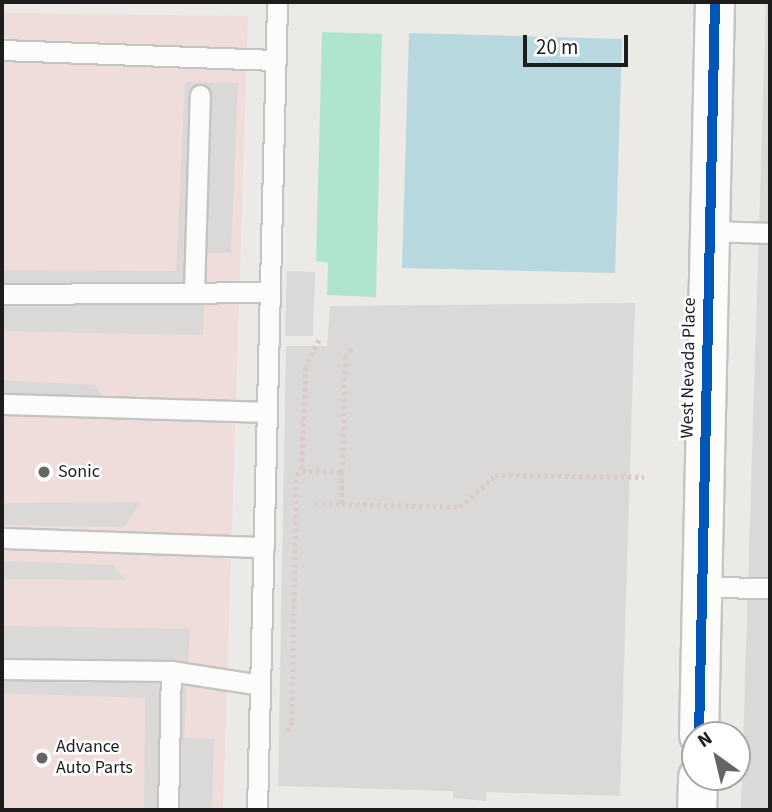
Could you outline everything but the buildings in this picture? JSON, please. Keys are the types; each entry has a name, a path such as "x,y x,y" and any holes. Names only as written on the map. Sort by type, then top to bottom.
{"street":[{"name":"West Nevada Place","path":"699,721 715,2"},
{"path":"697,810 698,791"}],"lane":[{"path":"257,810 277,2"},
{"path":"2,50 276,60"},
{"path":"194,292 200,94"},
{"path":"710,231 770,233"},
{"path":"2,294 270,292"},
{"path":"2,404 267,412"},
{"path":"2,538 264,547"},
{"path":"702,587 770,588"},
{"path":"2,669 171,671 260,685"},
{"path":"168,810 171,671"}],"path":[{"path":"319,340 306,367 302,471 342,472"},
{"path":"342,504 345,357 352,348"},
{"path":"315,504 460,508 495,475 644,477"}],"shaded area":[{"path":"766,2 770,2 770,810 741,810 742,791 751,791 751,721 744,721"},
{"path":"2,13 248,16 223,810 2,810"},
{"path":"185,82 238,83 231,253 206,253 203,335 2,331 2,270 176,271"},
{"path":"287,271 315,272 313,336 285,336"},
{"path":"635,303 620,796 278,786 286,346 327,346 330,306"},
{"path":"500,319 486,801 453,798 455,673 303,668 305,625 456,630 464,320"},
{"path":"2,380 95,385 103,398 2,395"},
{"path":"141,502 124,527 2,525 2,503"},
{"path":"2,561 113,565 126,580 2,579"},
{"path":"2,626 190,629 184,738 214,739 212,810 144,810 145,698 2,693"}],"green space":[{"path":"322,32 382,34 376,297 327,295 328,263 316,261"}],"water":[{"path":"409,33 622,39 615,273 402,268"}],"cycle path":[{"path":"699,721 715,2"}],"place":[{"name":"Sonic","path":"44,472"},
{"name":"Advance Auto Parts","path":"42,758"}]}
